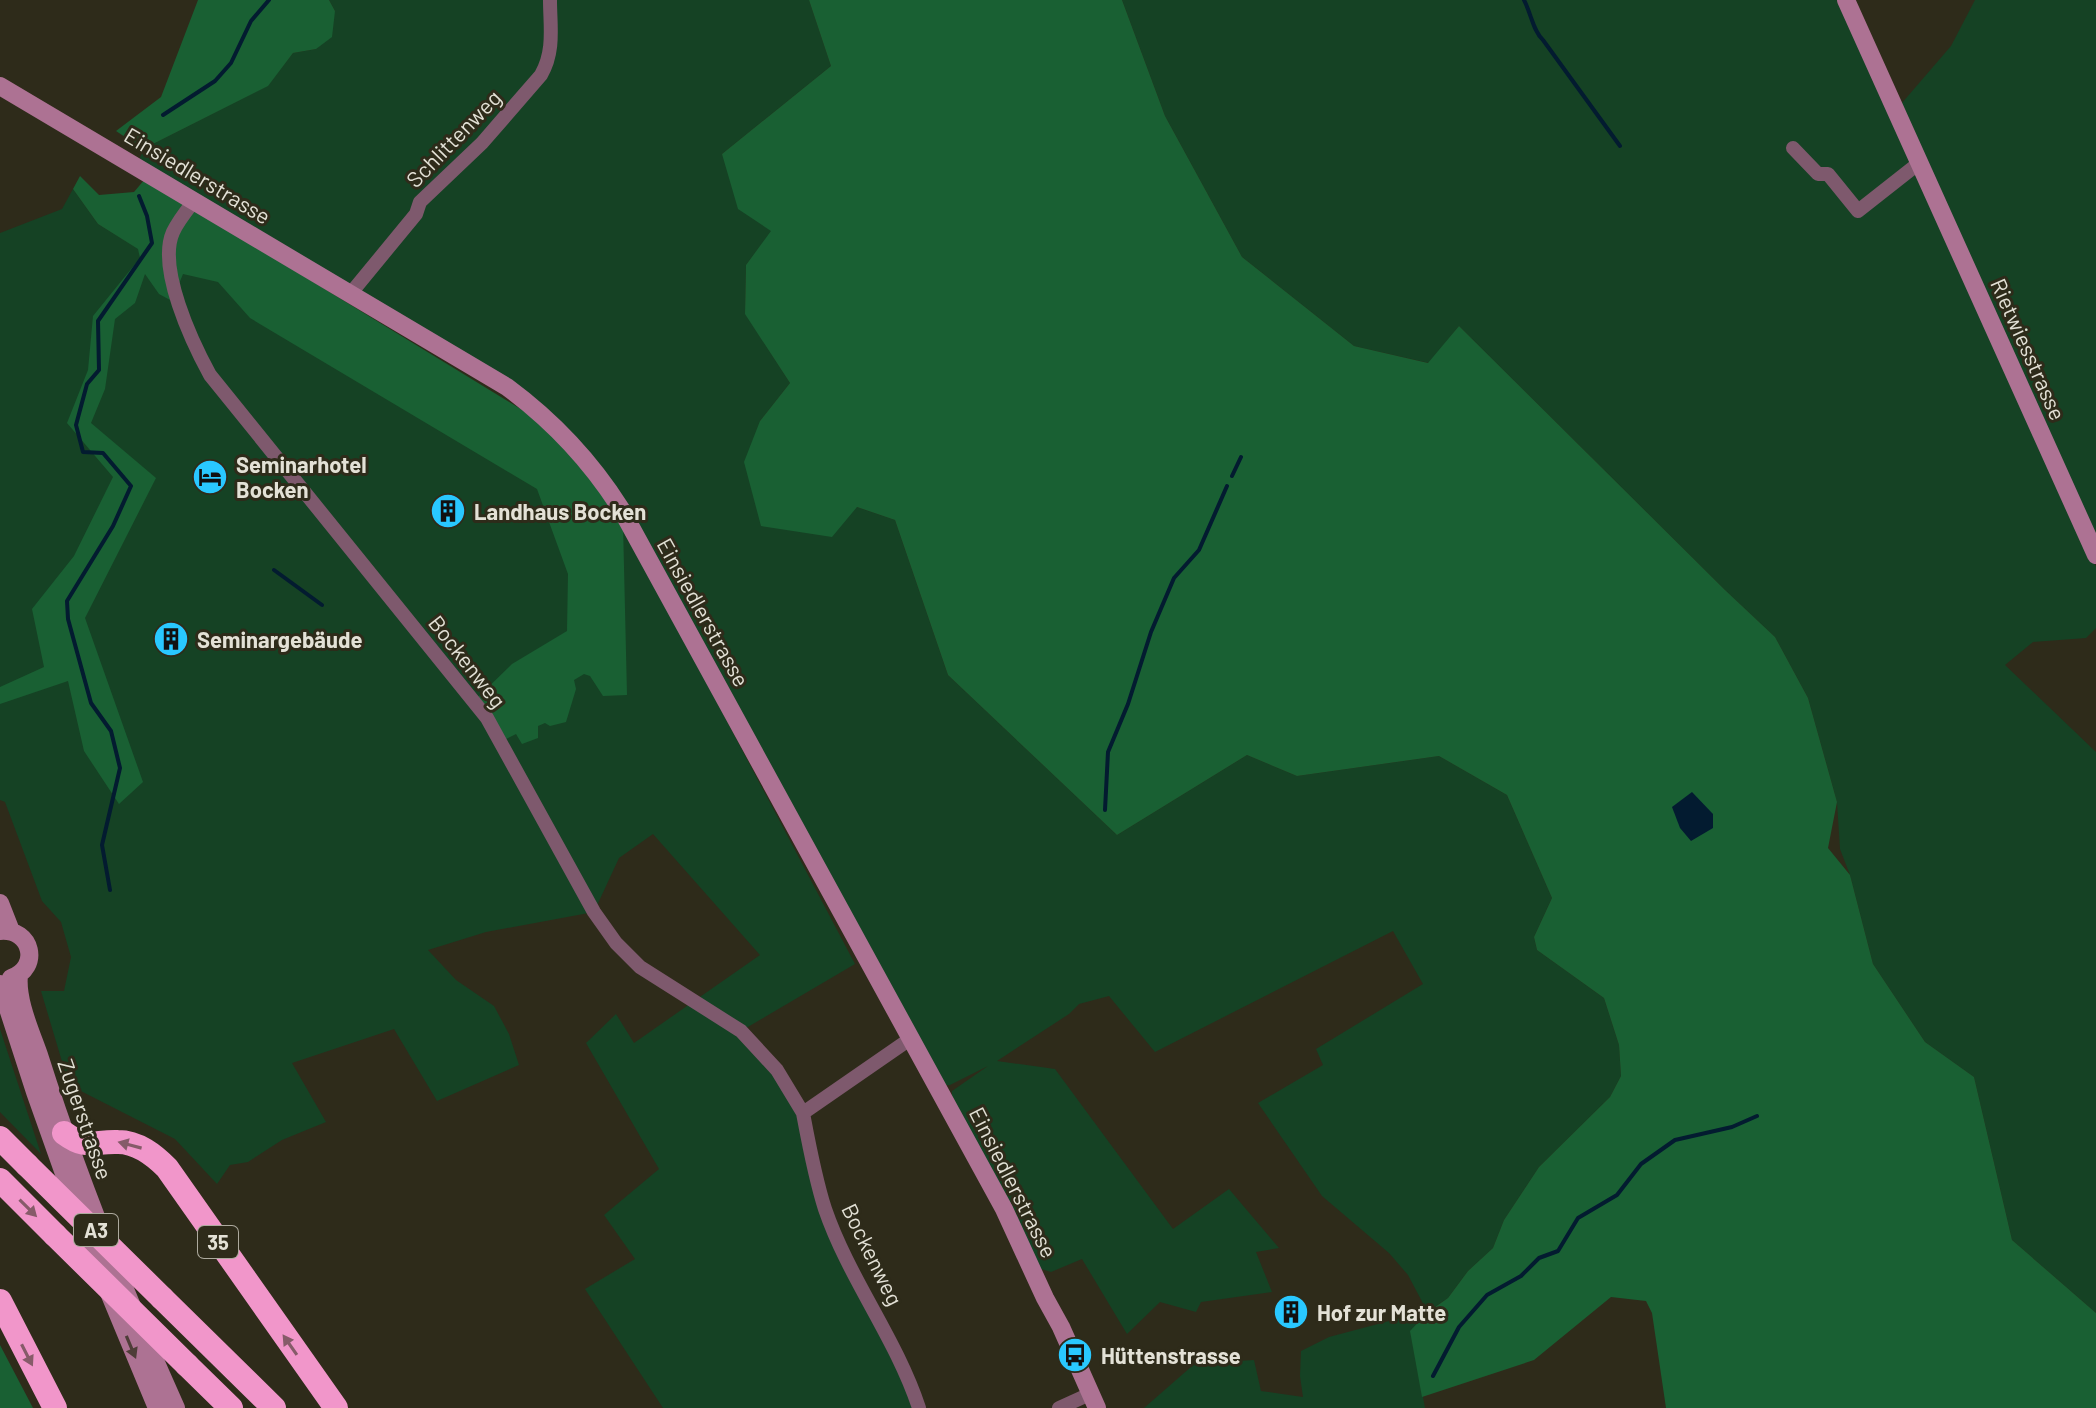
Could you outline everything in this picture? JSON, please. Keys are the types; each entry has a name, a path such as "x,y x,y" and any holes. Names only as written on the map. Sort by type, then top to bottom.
{"highway":[{"name":"35","path":"64,1133 77,1142 89,1145 133,1144 167,1168 336,1408"},
{"name":"A3","path":"0,1138 274,1408"},
{"name":"A3","path":"0,1180 231,1408"},
{"path":"0,1301 55,1408"}],"street":[{"name":"Schlittenweg","path":"351,293 416,214 420,202 482,143 541,75 551,49 550,0"},
{"name":"Rietwiesstrasse","path":"1846,0 2096,555"},
{"name":"Einsiedlerstrasse","path":"0,86 507,387 570,441 606,484 1004,1209 1094,1400"},
{"path":"1793,148 1818,174 1828,174 1858,211 1919,163"},
{"name":"Bockenweg","path":"194,201 173,231 169,265 199,355 210,375 487,718 594,912 616,943 640,967 741,1031 777,1070 803,1113 825,1209 901,1360 919,1408"},
{"name":"Zugerstrasse","path":"0,903 5,931 23,938 30,950 28,965 6,979"},
{"name":"Zugerstrasse","path":"6,979 24,1008 64,1133 98,1225 176,1408"},
{"name":"Zugerstrasse","path":"6,979 90,1247 157,1408"},
{"path":"803,1113 910,1039"},
{"path":"1059,1408 1094,1400"}],"green space":[{"path":"198,0 329,0 335,11 332,37 316,49 293,53 268,86 143,149 116,131 161,97"},
{"path":"329,0 809,0 831,66 722,154 772,231 746,265 745,313 790,383 760,421 857,507 895,520 948,675 1117,835 1247,755 1297,776 1439,756 1507,795 1552,898 1534,937 1537,950 1604,998 1619,1045 1621,1076 1610,1097 1539,1167 1504,1220 1493,1248 1468,1271 1448,1298 1427,1312 1411,1331 1425,1408 1144,1408 1207,1353 1223,1362 1254,1360 1261,1391 1303,1397 1301,1351 1329,1337 1427,1311 1408,1275 1389,1253 1322,1196 1258,1103 1323,1065 1316,1049 1423,984 1393,931 1155,1052 1109,996 1079,1004 1069,1014 997,1061 1055,1069 1173,1229 1229,1189 1279,1248 1256,1252 1272,1292 1201,1302 1196,1312 1160,1302 1127,1334 1082,1259 1051,1272 1038,1268 952,1100 952,1091 988,1066 950,1085 943,1085 562,424 137,167 143,149 267,86 293,53 316,49 335,11"},
{"path":"809,0 1122,0 1165,116 1242,257 1354,346 1428,363 1459,326 1775,637 1808,698 1837,802 1828,848 1850,875 1873,964 1925,1042 1974,1077 2012,1240 2096,1313 2096,1408 1666,1408 1652,1313 1646,1301 1611,1297 1534,1360 1422,1397 1410,1331 1428,1312 1448,1298 1468,1271 1493,1248 1504,1220 1539,1167 1610,1097 1621,1076 1619,1045 1604,998 1537,950 1534,937 1552,898 1507,795 1439,756 1297,776 1247,755 1117,835 948,675 895,520 857,507 832,537 761,526 744,462 760,421 790,383 745,314 746,265 771,231 738,209 722,154 831,66"},
{"path":"1122,0 1840,0 2096,567 2096,628 2086,638 2033,642 2005,665 2096,752 2096,1313 2012,1240 1974,1077 1925,1042 1873,964 1850,875 1840,849 1837,802 1808,698 1775,637 1459,326 1429,363 1354,346 1242,257 1165,116"},
{"path":"1975,0 2096,0 2096,555 1895,111 1951,46"},
{"path":"80,176 99,195 134,192 145,179 555,430 623,524 627,695 603,696 590,676 584,674 574,680 576,689 566,722 538,726 538,738 522,744 516,734 500,742 473,702 512,664 567,631 568,574 537,489 250,318 218,282 183,274 172,301 159,294 145,274 135,303 115,319 105,389 91,423 156,478 85,618 143,782 119,804 84,751 68,681 0,704 0,687 44,667 32,609 74,556 113,477 67,423 88,370 93,316 140,258 138,249 98,224 73,189"},
{"path":"73,189 98,224 139,249 140,257 171,200 555,430 623,524 855,964 741,1031 740,1037 773,1072 799,1118 811,1172 915,1408 663,1408 585,1289 635,1259 604,1215 659,1169 586,1043 616,1014 634,1043 760,955 653,834 619,858 594,912 486,932 428,950 456,980 494,1006 509,1034 519,1065 437,1101 394,1029 292,1063 326,1122 282,1140 248,1162 230,1165 217,1184 175,1139 69,1085 41,991 64,991 71,957 61,922 42,901 5,802 0,800 0,233 62,209"},
{"path":"0,1029 41,1154 0,1112"},
{"path":"0,1345 33,1408 0,1408"}],"water":[{"path":"1692,792 1713,814 1713,828 1691,841 1680,828 1672,807"}],"waterway":[{"path":"163,115 215,81 231,63 251,21 269,0"},
{"path":"1524,0 1534,27 1620,146"},
{"path":"110,890 102,845 120,768 111,731 91,703 68,619 67,601 113,526 131,486 103,453 83,452 76,425 87,384 99,370 98,321 152,243 139,196"},
{"path":"1232,476 1241,457"},
{"path":"1105,810 1108,752 1128,704 1151,632 1174,578 1199,550 1227,486"},
{"path":"274,570 322,605"},
{"path":"1433,1376 1459,1327 1487,1295 1521,1276 1539,1258 1558,1251 1578,1218 1617,1195 1641,1164 1675,1140 1732,1127 1757,1116"}],"place":[{"name":"Seminarhotel Bocken","path":"210,477"},
{"name":"Landhaus Bocken","path":"448,511"},
{"name":"Seminargebäude","path":"171,639"},
{"name":"Hof zur Matte","path":"1291,1312"},
{"name":"Hüttenstrasse","path":"1075,1355"}]}
